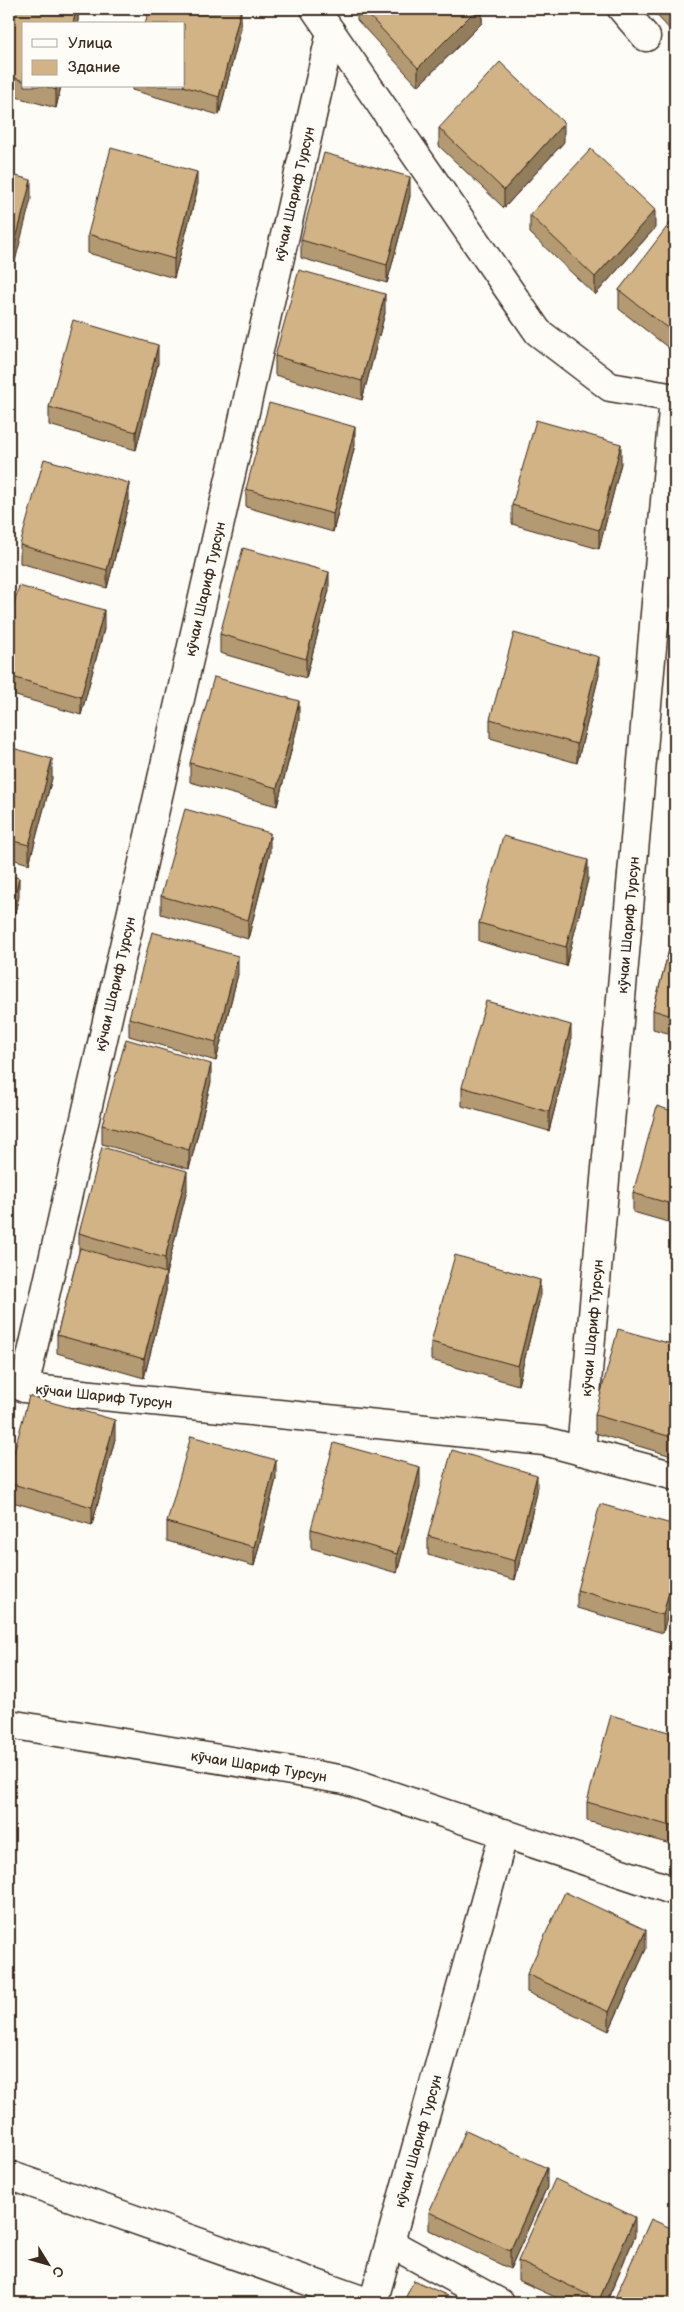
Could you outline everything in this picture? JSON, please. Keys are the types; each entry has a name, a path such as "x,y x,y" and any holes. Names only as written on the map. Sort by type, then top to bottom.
{"street":[{"name":"кӯчаи Шариф Турсун","path":"315,9 408,140 538,332 610,387 675,398 581,1451"},
{"path":"622,9 646,37"},
{"name":"кӯчаи Шариф Турсун","path":"330,32 24,1388 544,1441 675,1476"},
{"name":"кӯчаи Шариф Турсун","path":"9,1724 345,1780 675,1891"},
{"name":"кӯчаи Шариф Турсун","path":"9,2175 372,2303 504,1833"},
{"path":"390,2242 500,2303"}],"building":[{"path":"9,9 76,9 73,22 22,22 22,80 9,76"},
{"path":"149,9 241,9 219,97 185,87 185,22 146,22"},
{"path":"363,9 477,9 418,68"},
{"path":"668,9 675,9 675,14 674,15"},
{"path":"500,62 564,123 504,190 439,128"},
{"path":"111,148 197,172 174,259 88,234"},
{"path":"591,149 655,210 595,277 530,215"},
{"path":"324,153 410,177 387,265 301,240"},
{"path":"9,174 31,180 9,267"},
{"path":"673,219 675,221 675,334 619,290"},
{"path":"299,270 385,294 362,381 275,356"},
{"path":"73,320 158,345 136,432 49,407"},
{"path":"269,403 355,427 333,514 246,489"},
{"path":"536,420 621,444 599,530 512,505"},
{"path":"44,459 129,483 107,570 20,545"},
{"path":"243,548 329,572 306,659 220,634"},
{"path":"19,586 104,610 81,697 9,676 9,622"},
{"path":"514,633 599,657 577,744 490,719"},
{"path":"214,677 299,701 277,788 190,763"},
{"path":"675,731 675,757 669,755"},
{"path":"9,747 52,759 29,845 9,840"},
{"path":"185,809 270,833 248,920 161,896"},
{"path":"503,836 588,860 566,947 479,923"},
{"path":"9,875 19,878 9,919"},
{"path":"675,928 675,1017 653,1010"},
{"path":"152,932 238,956 216,1042 129,1018"},
{"path":"486,1001 571,1025 549,1112 462,1087"},
{"path":"126,1039 211,1064 189,1150 102,1125"},
{"path":"657,1106 675,1112 675,1205 633,1193"},
{"path":"102,1147 187,1171 165,1258 79,1233"},
{"path":"80,1248 166,1273 144,1359 57,1335"},
{"path":"455,1255 540,1280 518,1366 431,1342"},
{"path":"618,1329 675,1345 675,1438 595,1415"},
{"path":"29,1396 115,1420 92,1507 9,1483 9,1471"},
{"path":"191,1436 276,1460 254,1547 167,1522"},
{"path":"334,1443 420,1467 397,1554 311,1529"},
{"path":"452,1450 537,1475 515,1561 428,1536"},
{"path":"600,1504 675,1525 675,1568 663,1615 577,1590"},
{"path":"611,1715 675,1734 674,1827 587,1802"},
{"path":"565,1892 646,1930 609,2012 527,1974"},
{"path":"466,2130 547,2168 510,2251 429,2212"},
{"path":"555,2179 635,2217 599,2300 518,2261"},
{"path":"651,2219 675,2230 675,2303 621,2303 614,2300"},
{"path":"414,2280 463,2303 403,2303"}]}
